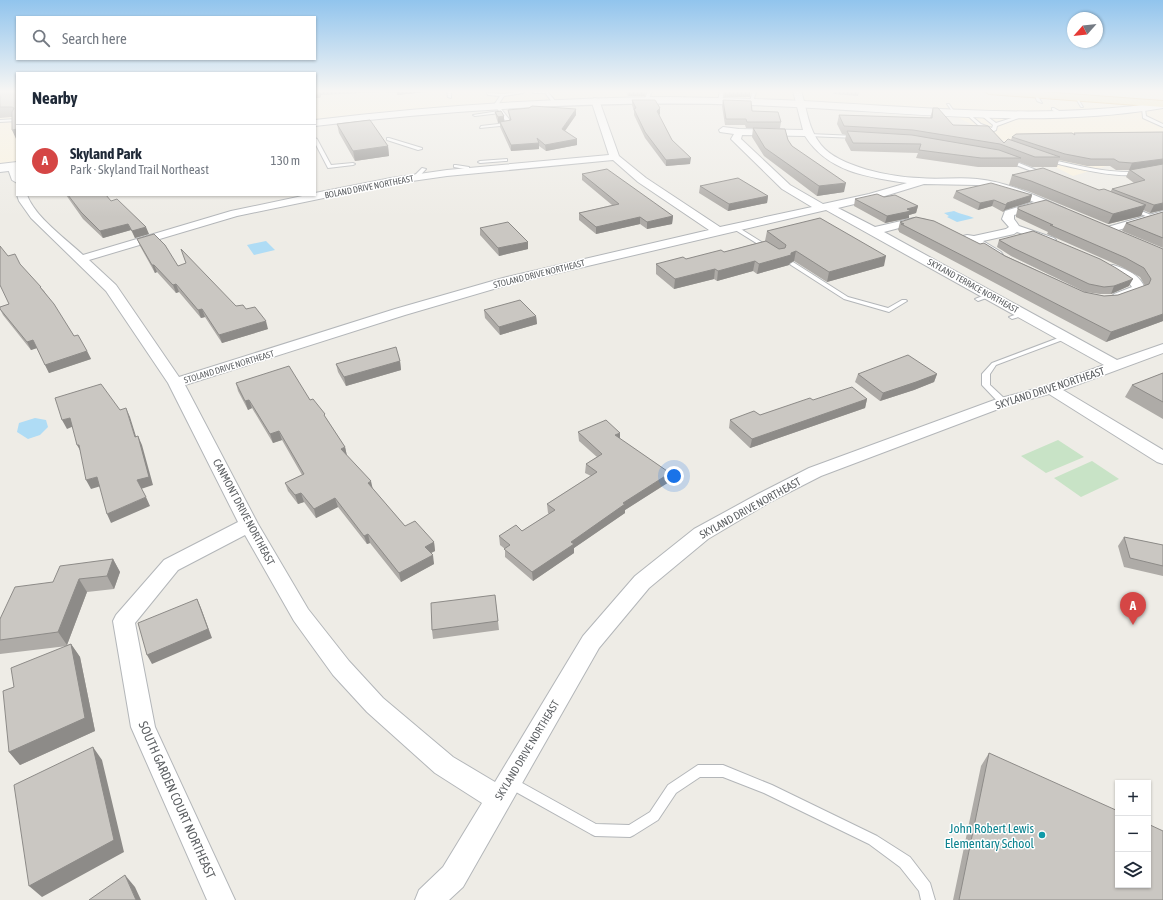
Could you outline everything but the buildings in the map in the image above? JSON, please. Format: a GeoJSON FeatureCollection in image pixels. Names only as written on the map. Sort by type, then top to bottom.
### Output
{"type":"FeatureCollection","features":[{"type":"Feature","properties":{"kind":"street"},"geometry":{"type":"LineString","coordinates":[[607,133],[616,157],[642,180],[718,231]]}},
{"type":"Feature","properties":{"kind":"street","name":"SKYLAND TERRACE NORTHEAST"},"geometry":{"type":"LineString","coordinates":[[739,133],[736,139],[786,187],[825,208],[874,231],[1017,316],[1066,337],[1117,366]]}},
{"type":"Feature","properties":{"kind":"street"},"geometry":{"type":"LineString","coordinates":[[774,133],[809,134],[817,148],[831,159],[855,168],[892,177],[923,181],[977,182],[1005,188],[1072,215]]}},
{"type":"Feature","properties":{"kind":"street","name":"BOLAND DRIVE NORTHEAST"},"geometry":{"type":"LineString","coordinates":[[81,259],[235,213],[415,178],[507,164],[616,157]]}},
{"type":"Feature","properties":{"kind":"street"},"geometry":{"type":"LineString","coordinates":[[10,167],[16,178]]}},
{"type":"Feature","properties":{"kind":"street"},"geometry":{"type":"LineString","coordinates":[[855,168],[872,185],[873,191],[866,198]]}},
{"type":"Feature","properties":{"kind":"street","name":"STOLAND DRIVE NORTHEAST"},"geometry":{"type":"LineString","coordinates":[[176,383],[400,312],[507,281],[734,227],[825,208],[907,187],[923,181]]}},
{"type":"Feature","properties":{"kind":"street","name":"CANMONT DRIVE NORTHEAST"},"geometry":{"type":"LineString","coordinates":[[23,196],[35,216],[111,288],[176,383],[249,525],[300,615],[340,668],[375,705],[444,765],[503,790]]}},
{"type":"Feature","properties":{"kind":"street"},"geometry":{"type":"LineString","coordinates":[[1044,203],[1012,211],[1008,219],[1015,228],[1061,245]]}},
{"type":"Feature","properties":{"kind":"street"},"geometry":{"type":"LineString","coordinates":[[1122,236],[1104,229],[1160,218]]}},
{"type":"Feature","properties":{"kind":"street"},"geometry":{"type":"LineString","coordinates":[[874,231],[914,221],[935,225]]}},
{"type":"Feature","properties":{"kind":"street"},"geometry":{"type":"LineString","coordinates":[[973,240],[1010,232],[1015,228]]}},
{"type":"Feature","properties":{"kind":"street"},"geometry":{"type":"LineString","coordinates":[[955,234],[973,240],[1006,260]]}},
{"type":"Feature","properties":{"kind":"street"},"geometry":{"type":"LineString","coordinates":[[1105,265],[1135,281],[1139,289],[1113,299],[1106,300]]}},
{"type":"Feature","properties":{"kind":"street","name":"SKYLAND DRIVE NORTHEAST"},"geometry":{"type":"LineString","coordinates":[[429,900],[453,877],[591,642],[642,582],[701,534],[764,498],[815,472],[1003,402],[1051,389],[1163,348]]}},
{"type":"Feature","properties":{"kind":"street"},"geometry":{"type":"LineString","coordinates":[[1051,389],[1163,458]]}},
{"type":"Feature","properties":{"kind":"street","name":"SOUTH GARDEN COURT NORTHEAST"},"geometry":{"type":"LineString","coordinates":[[221,900],[143,727],[124,621],[171,565],[249,525]]}},
{"type":"Feature","properties":{"kind":"lane"},"geometry":{"type":"LineString","coordinates":[[809,134],[860,137]]}},
{"type":"Feature","properties":{"kind":"lane"},"geometry":{"type":"LineString","coordinates":[[389,139],[420,149]]}},
{"type":"Feature","properties":{"kind":"lane"},"geometry":{"type":"LineString","coordinates":[[316,141],[330,167],[353,164]]}},
{"type":"Feature","properties":{"kind":"lane"},"geometry":{"type":"LineString","coordinates":[[1042,158],[1091,171],[1119,174],[1146,172]]}},
{"type":"Feature","properties":{"kind":"lane"},"geometry":{"type":"LineString","coordinates":[[1004,159],[1046,175]]}},
{"type":"Feature","properties":{"kind":"lane"},"geometry":{"type":"LineString","coordinates":[[480,162],[498,161],[507,164]]}},
{"type":"Feature","properties":{"kind":"lane"},"geometry":{"type":"LineString","coordinates":[[498,161],[507,164]]}},
{"type":"Feature","properties":{"kind":"lane"},"geometry":{"type":"LineString","coordinates":[[456,166],[467,168],[467,171]]}},
{"type":"Feature","properties":{"kind":"lane"},"geometry":{"type":"LineString","coordinates":[[415,178],[424,169]]}},
{"type":"Feature","properties":{"kind":"lane"},"geometry":{"type":"LineString","coordinates":[[1125,206],[1160,218]]}},
{"type":"Feature","properties":{"kind":"lane"},"geometry":{"type":"LineString","coordinates":[[734,227],[773,252]]}},
{"type":"Feature","properties":{"kind":"lane"},"geometry":{"type":"LineString","coordinates":[[793,264],[846,298],[889,310],[904,301]]}},
{"type":"Feature","properties":{"kind":"lane"},"geometry":{"type":"LineString","coordinates":[[1003,402],[986,385],[986,374],[994,364],[1066,337]]}},
{"type":"Feature","properties":{"kind":"lane"},"geometry":{"type":"LineString","coordinates":[[503,790],[595,830],[630,831],[654,816],[672,789],[698,771],[723,771],[768,789],[873,840],[905,862],[924,888],[928,900]]}},
{"type":"Feature","properties":{"kind":"shaded area"},"geometry":{"type":"Polygon","coordinates":[[[0,133],[16,133],[16,167],[0,169],[0,133]]]}},
{"type":"Feature","properties":{"kind":"shaded area"},"geometry":{"type":"Polygon","coordinates":[[[988,133],[1163,133],[1163,149],[1073,176],[988,133]]]}},
{"type":"Feature","properties":{"kind":"green space"},"geometry":{"type":"Polygon","coordinates":[[[1058,440],[1084,457],[1046,473],[1021,456],[1058,440]]]}},
{"type":"Feature","properties":{"kind":"green space"},"geometry":{"type":"Polygon","coordinates":[[[1092,461],[1119,479],[1081,497],[1054,478],[1092,461]]]}},
{"type":"Feature","properties":{"kind":"water"},"geometry":{"type":"Polygon","coordinates":[[[954,211],[974,218],[957,222],[947,217],[949,216],[944,213],[954,211]]]}},
{"type":"Feature","properties":{"kind":"water"},"geometry":{"type":"Polygon","coordinates":[[[266,241],[275,250],[254,255],[247,245],[266,241]]]}},
{"type":"Feature","properties":{"kind":"water"},"geometry":{"type":"Polygon","coordinates":[[[35,418],[46,420],[48,427],[40,435],[28,439],[17,432],[19,423],[35,418]]]}},
{"type":"Feature","properties":{"kind":"place","name":"Skyland Park"},"geometry":{"type":"Point","coordinates":[1133,625]}},
{"type":"Feature","properties":{"kind":"place","name":"John Robert Lewis Elementary School"},"geometry":{"type":"Point","coordinates":[1042,835]}}]}
